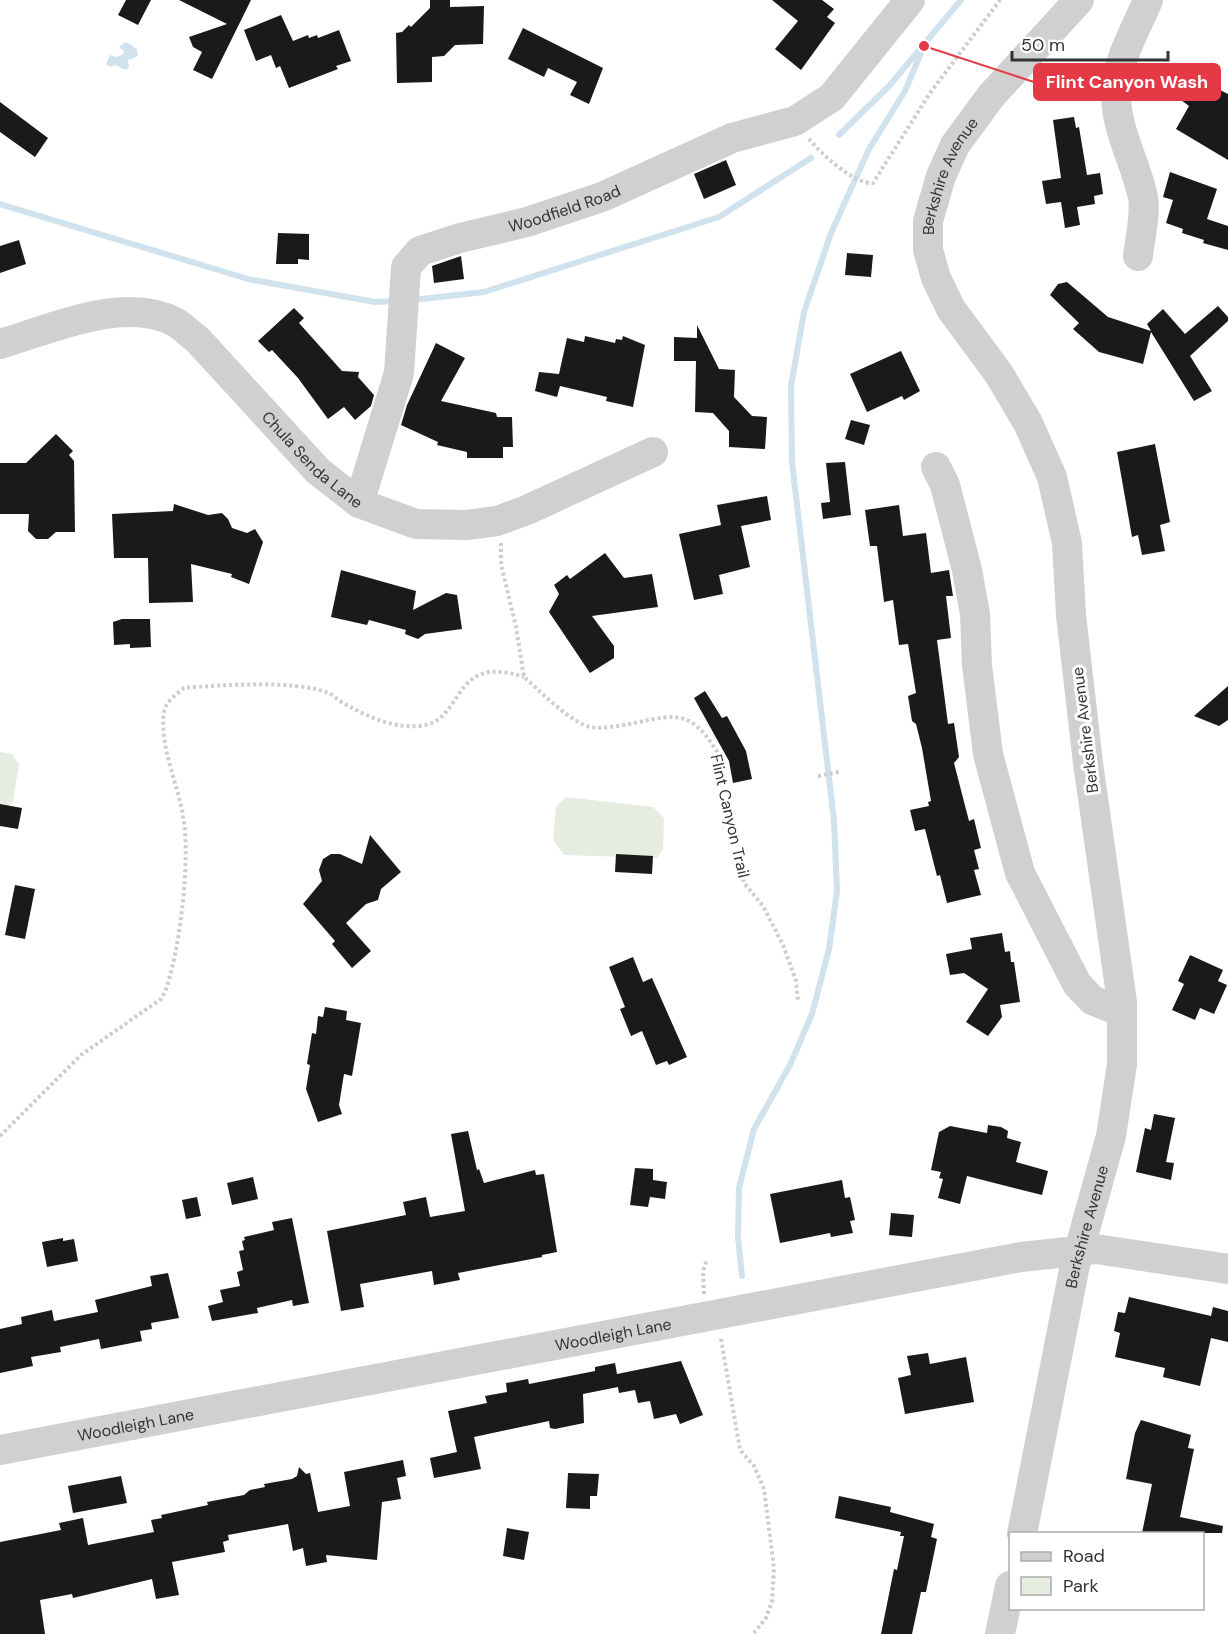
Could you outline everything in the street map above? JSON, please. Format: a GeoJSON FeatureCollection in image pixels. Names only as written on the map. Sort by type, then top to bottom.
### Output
{"type":"FeatureCollection","features":[{"type":"Feature","properties":{"kind":"street","name":"Woodfield Road"},"geometry":{"type":"LineString","coordinates":[[359,503],[399,373],[406,267],[420,251],[430,246],[527,222],[602,197],[732,138],[795,121],[832,97],[910,0]]}},
{"type":"Feature","properties":{"kind":"street","name":"Berkshire Avenue"},"geometry":{"type":"LineString","coordinates":[[1022,1532],[1079,1250],[1111,1136],[1122,1064],[1122,1012],[1088,763],[1071,615],[1067,543],[1052,477],[1028,423],[999,374],[951,309],[936,278],[928,250],[928,221],[941,176],[955,145],[991,96],[1079,0]]}},
{"type":"Feature","properties":{"kind":"street"},"geometry":{"type":"LineString","coordinates":[[1138,256],[1143,198],[1122,138],[1116,113],[1116,88],[1125,55],[1148,0]]}},
{"type":"Feature","properties":{"kind":"street","name":"Chula Senda Lane"},"geometry":{"type":"LineString","coordinates":[[0,344],[105,313],[136,312],[174,322],[197,339],[318,471],[359,503],[416,524],[466,525],[497,521],[527,510],[653,452]]}},
{"type":"Feature","properties":{"kind":"street"},"geometry":{"type":"LineString","coordinates":[[936,467],[945,485],[967,570],[975,614],[977,665],[988,754],[1020,873],[1077,984],[1092,1000],[1122,1012]]}},
{"type":"Feature","properties":{"kind":"street","name":"Woodleigh Lane"},"geometry":{"type":"LineString","coordinates":[[0,1450],[998,1261],[1079,1250],[1096,1250],[1228,1269]]}},
{"type":"Feature","properties":{"kind":"street"},"geometry":{"type":"LineString","coordinates":[[1000,1634],[1009,1595]]}},
{"type":"Feature","properties":{"kind":"path"},"geometry":{"type":"LineString","coordinates":[[795,121],[815,146],[843,170],[865,182],[873,183],[930,93],[1000,0]]}},
{"type":"Feature","properties":{"kind":"path"},"geometry":{"type":"LineString","coordinates":[[0,1136],[81,1055],[160,999],[165,992],[179,924],[187,850],[183,816],[166,747],[164,712],[170,700],[184,688],[300,686],[327,692],[381,721],[398,726],[421,726],[443,717],[465,682],[482,674],[507,672],[524,677],[516,627],[501,564],[502,549],[497,521]]}},
{"type":"Feature","properties":{"kind":"path","name":"Flint Canyon Trail"},"geometry":{"type":"LineString","coordinates":[[524,677],[558,706],[588,727],[604,728],[682,717],[700,727],[717,752],[744,883],[763,906],[783,945],[796,981],[798,1001]]}},
{"type":"Feature","properties":{"kind":"path"},"geometry":{"type":"LineString","coordinates":[[818,776],[839,772]]}},
{"type":"Feature","properties":{"kind":"path"},"geometry":{"type":"LineString","coordinates":[[706,1300],[702,1280],[707,1259]]}},
{"type":"Feature","properties":{"kind":"path"},"geometry":{"type":"LineString","coordinates":[[719,1331],[740,1450],[754,1466],[764,1489],[774,1568],[772,1601],[766,1618],[753,1634]]}},
{"type":"Feature","properties":{"kind":"green space"},"geometry":{"type":"Polygon","coordinates":[[[0,752],[12,754],[19,764],[13,801],[5,809],[0,808],[0,752]]]}},
{"type":"Feature","properties":{"kind":"green space"},"geometry":{"type":"Polygon","coordinates":[[[566,797],[653,807],[664,818],[663,849],[657,858],[564,855],[553,840],[556,807],[566,797]]]}},
{"type":"Feature","properties":{"kind":"water"},"geometry":{"type":"Polygon","coordinates":[[[126,42],[137,49],[138,56],[128,60],[129,68],[125,70],[116,65],[110,67],[106,64],[110,55],[117,57],[123,54],[124,51],[119,47],[126,42]]]}},
{"type":"Feature","properties":{"kind":"building"},"geometry":{"type":"Polygon","coordinates":[[[126,0],[151,0],[138,25],[118,15],[126,0]]]}},
{"type":"Feature","properties":{"kind":"building"},"geometry":{"type":"Polygon","coordinates":[[[179,0],[251,0],[212,79],[193,70],[202,52],[193,47],[189,37],[227,24],[179,0]]]}},
{"type":"Feature","properties":{"kind":"building"},"geometry":{"type":"Polygon","coordinates":[[[430,0],[450,0],[450,7],[484,6],[483,44],[455,45],[444,56],[432,57],[432,82],[397,83],[396,33],[402,32],[409,25],[411,27],[430,8],[430,0]]]}},
{"type":"Feature","properties":{"kind":"building"},"geometry":{"type":"Polygon","coordinates":[[[772,0],[822,0],[834,9],[827,17],[835,23],[801,70],[775,49],[798,21],[772,0]]]}},
{"type":"Feature","properties":{"kind":"building"},"geometry":{"type":"Polygon","coordinates":[[[281,15],[293,41],[308,35],[309,38],[317,35],[318,38],[339,30],[351,61],[336,66],[338,69],[289,88],[280,66],[276,68],[271,55],[256,61],[244,30],[281,15]]]}},
{"type":"Feature","properties":{"kind":"building"},"geometry":{"type":"Polygon","coordinates":[[[523,28],[603,68],[589,104],[570,95],[577,82],[548,68],[544,77],[508,59],[523,28]]]}},
{"type":"Feature","properties":{"kind":"building"},"geometry":{"type":"Polygon","coordinates":[[[1194,77],[1228,94],[1228,160],[1176,129],[1189,106],[1181,100],[1194,77]]]}},
{"type":"Feature","properties":{"kind":"building"},"geometry":{"type":"Polygon","coordinates":[[[0,102],[48,138],[35,157],[0,132],[0,102]]]}},
{"type":"Feature","properties":{"kind":"building"},"geometry":{"type":"Polygon","coordinates":[[[1074,117],[1076,128],[1079,127],[1087,175],[1100,173],[1103,194],[1094,196],[1095,204],[1077,207],[1080,225],[1065,228],[1061,202],[1046,204],[1042,181],[1061,178],[1053,120],[1074,117]]]}},
{"type":"Feature","properties":{"kind":"building"},"geometry":{"type":"Polygon","coordinates":[[[726,160],[736,185],[704,199],[694,174],[726,160]]]}},
{"type":"Feature","properties":{"kind":"building"},"geometry":{"type":"Polygon","coordinates":[[[1170,172],[1217,189],[1207,219],[1228,226],[1228,250],[1203,243],[1204,240],[1182,233],[1183,229],[1166,223],[1173,200],[1163,197],[1170,172]]]}},
{"type":"Feature","properties":{"kind":"building"},"geometry":{"type":"Polygon","coordinates":[[[278,233],[309,234],[309,260],[298,259],[298,264],[276,264],[278,233]]]}},
{"type":"Feature","properties":{"kind":"building"},"geometry":{"type":"Polygon","coordinates":[[[19,240],[26,264],[0,273],[0,246],[19,240]]]}},
{"type":"Feature","properties":{"kind":"building"},"geometry":{"type":"Polygon","coordinates":[[[847,253],[873,255],[871,277],[845,275],[847,253]]]}},
{"type":"Feature","properties":{"kind":"building"},"geometry":{"type":"Polygon","coordinates":[[[461,256],[464,279],[434,283],[432,266],[461,256]]]}},
{"type":"Feature","properties":{"kind":"building"},"geometry":{"type":"Polygon","coordinates":[[[1067,282],[1108,317],[1151,331],[1147,324],[1163,309],[1185,334],[1218,306],[1228,317],[1228,321],[1190,356],[1212,391],[1194,401],[1151,332],[1143,364],[1099,352],[1073,329],[1079,323],[1050,295],[1058,284],[1067,282]]]}},
{"type":"Feature","properties":{"kind":"building"},"geometry":{"type":"Polygon","coordinates":[[[294,308],[304,318],[299,323],[342,371],[359,372],[358,377],[374,395],[371,406],[355,420],[344,407],[328,419],[298,378],[272,350],[269,352],[258,341],[294,308]]]}},
{"type":"Feature","properties":{"kind":"building"},"geometry":{"type":"Polygon","coordinates":[[[697,325],[719,369],[735,370],[734,397],[752,416],[767,417],[765,449],[729,447],[729,431],[713,413],[695,412],[696,361],[674,361],[674,337],[697,338],[697,325]]]}},
{"type":"Feature","properties":{"kind":"building"},"geometry":{"type":"Polygon","coordinates":[[[585,336],[615,343],[616,339],[622,340],[623,336],[645,345],[633,407],[606,401],[607,397],[560,386],[557,397],[535,391],[539,372],[559,374],[567,338],[584,342],[585,336]]]}},
{"type":"Feature","properties":{"kind":"building"},"geometry":{"type":"Polygon","coordinates":[[[436,343],[465,358],[441,401],[496,413],[497,417],[512,417],[513,447],[503,447],[503,458],[467,458],[467,452],[437,445],[438,442],[401,425],[407,405],[436,343]]]}},
{"type":"Feature","properties":{"kind":"building"},"geometry":{"type":"Polygon","coordinates":[[[901,351],[920,391],[904,400],[902,396],[867,412],[850,374],[901,351]]]}},
{"type":"Feature","properties":{"kind":"building"},"geometry":{"type":"Polygon","coordinates":[[[851,420],[870,425],[864,445],[845,439],[851,420]]]}},
{"type":"Feature","properties":{"kind":"building"},"geometry":{"type":"Polygon","coordinates":[[[56,434],[73,451],[69,455],[74,461],[75,532],[56,532],[48,539],[36,539],[28,531],[29,514],[0,514],[0,463],[26,463],[56,434]]]}},
{"type":"Feature","properties":{"kind":"building"},"geometry":{"type":"Polygon","coordinates":[[[1155,444],[1170,522],[1160,525],[1165,551],[1142,555],[1138,535],[1132,537],[1117,452],[1155,444]]]}},
{"type":"Feature","properties":{"kind":"building"},"geometry":{"type":"Polygon","coordinates":[[[845,462],[851,515],[823,519],[821,503],[830,502],[826,463],[845,462]]]}},
{"type":"Feature","properties":{"kind":"building"},"geometry":{"type":"Polygon","coordinates":[[[767,496],[771,520],[741,526],[750,567],[719,575],[723,594],[694,600],[679,534],[721,525],[717,505],[767,496]]]}},
{"type":"Feature","properties":{"kind":"building"},"geometry":{"type":"Polygon","coordinates":[[[174,504],[208,515],[222,513],[232,528],[247,533],[255,529],[263,542],[249,584],[231,577],[232,574],[191,564],[193,602],[149,603],[148,558],[114,558],[112,514],[173,511],[174,504]]]}},
{"type":"Feature","properties":{"kind":"building"},"geometry":{"type":"Polygon","coordinates":[[[899,505],[903,536],[926,533],[931,573],[949,570],[953,596],[946,596],[951,638],[937,640],[948,724],[954,723],[959,757],[954,763],[969,821],[974,819],[981,848],[974,850],[979,869],[974,870],[981,895],[947,903],[940,875],[937,876],[925,829],[915,831],[910,810],[929,806],[928,802],[931,801],[922,748],[916,724],[912,721],[908,696],[916,693],[908,644],[899,645],[893,600],[884,602],[877,546],[870,546],[865,510],[899,505]]]}},
{"type":"Feature","properties":{"kind":"building"},"geometry":{"type":"Polygon","coordinates":[[[605,553],[624,578],[652,574],[658,607],[592,616],[614,646],[614,658],[590,673],[549,612],[559,594],[554,585],[567,575],[570,579],[605,553]]]}},
{"type":"Feature","properties":{"kind":"building"},"geometry":{"type":"Polygon","coordinates":[[[341,570],[416,591],[413,610],[446,593],[457,595],[462,629],[425,634],[418,639],[405,634],[406,630],[369,620],[367,625],[331,617],[341,570]]]}},
{"type":"Feature","properties":{"kind":"building"},"geometry":{"type":"Polygon","coordinates":[[[122,619],[150,619],[151,647],[130,648],[130,644],[114,645],[113,622],[122,619]]]}},
{"type":"Feature","properties":{"kind":"building"},"geometry":{"type":"Polygon","coordinates":[[[1228,686],[1228,720],[1219,726],[1194,716],[1228,686]]]}},
{"type":"Feature","properties":{"kind":"building"},"geometry":{"type":"Polygon","coordinates":[[[705,691],[722,718],[727,716],[746,751],[752,779],[733,783],[729,761],[694,698],[705,691]]]}},
{"type":"Feature","properties":{"kind":"building"},"geometry":{"type":"Polygon","coordinates":[[[0,804],[22,808],[18,829],[0,826],[0,804]]]}},
{"type":"Feature","properties":{"kind":"building"},"geometry":{"type":"Polygon","coordinates":[[[370,835],[401,872],[381,889],[378,900],[366,904],[346,923],[371,951],[352,968],[332,944],[335,941],[303,904],[322,881],[319,870],[323,859],[331,854],[340,854],[362,864],[370,835]]]}},
{"type":"Feature","properties":{"kind":"building"},"geometry":{"type":"Polygon","coordinates":[[[616,854],[653,856],[652,874],[615,872],[616,854]]]}},
{"type":"Feature","properties":{"kind":"building"},"geometry":{"type":"Polygon","coordinates":[[[15,885],[35,889],[25,939],[5,935],[15,885]]]}},
{"type":"Feature","properties":{"kind":"building"},"geometry":{"type":"Polygon","coordinates":[[[1002,933],[1005,952],[1010,951],[1011,962],[1014,962],[1020,1002],[1000,1005],[1002,1017],[988,1036],[966,1022],[988,989],[964,973],[950,975],[946,954],[972,949],[970,938],[1002,933]]]}},
{"type":"Feature","properties":{"kind":"building"},"geometry":{"type":"Polygon","coordinates":[[[1190,955],[1223,970],[1218,981],[1227,985],[1214,1014],[1200,1008],[1195,1020],[1172,1010],[1184,984],[1178,981],[1190,955]]]}},
{"type":"Feature","properties":{"kind":"building"},"geometry":{"type":"Polygon","coordinates":[[[633,957],[643,982],[652,978],[687,1057],[669,1065],[667,1061],[656,1065],[642,1031],[631,1036],[620,1009],[625,1007],[609,967],[633,957]]]}},
{"type":"Feature","properties":{"kind":"building"},"geometry":{"type":"Polygon","coordinates":[[[325,1007],[347,1011],[346,1020],[361,1023],[352,1076],[344,1074],[339,1105],[342,1114],[318,1122],[306,1089],[310,1065],[307,1064],[312,1033],[316,1034],[318,1016],[323,1017],[325,1007]]]}},
{"type":"Feature","properties":{"kind":"building"},"geometry":{"type":"Polygon","coordinates":[[[1154,1114],[1175,1118],[1166,1162],[1174,1163],[1171,1180],[1136,1172],[1145,1128],[1151,1130],[1154,1114]]]}},
{"type":"Feature","properties":{"kind":"building"},"geometry":{"type":"Polygon","coordinates":[[[988,1125],[1001,1127],[1008,1131],[1007,1138],[1021,1142],[1016,1162],[1048,1171],[1042,1195],[967,1176],[960,1204],[938,1198],[943,1179],[939,1178],[941,1172],[931,1170],[939,1132],[950,1126],[987,1133],[988,1125]]]}},
{"type":"Feature","properties":{"kind":"building"},"geometry":{"type":"Polygon","coordinates":[[[468,1131],[477,1170],[479,1169],[484,1183],[535,1170],[536,1175],[544,1174],[557,1252],[458,1273],[460,1280],[434,1285],[432,1271],[360,1284],[364,1307],[341,1311],[327,1231],[406,1215],[403,1202],[426,1197],[430,1217],[465,1211],[451,1134],[468,1131]]]}},
{"type":"Feature","properties":{"kind":"building"},"geometry":{"type":"Polygon","coordinates":[[[635,1168],[653,1169],[653,1180],[667,1182],[665,1199],[650,1197],[648,1207],[630,1205],[635,1168]]]}},
{"type":"Feature","properties":{"kind":"building"},"geometry":{"type":"Polygon","coordinates":[[[253,1177],[258,1199],[232,1205],[227,1183],[253,1177]]]}},
{"type":"Feature","properties":{"kind":"building"},"geometry":{"type":"Polygon","coordinates":[[[842,1180],[845,1198],[850,1197],[855,1220],[850,1221],[853,1233],[831,1237],[830,1233],[780,1243],[770,1194],[842,1180]]]}},
{"type":"Feature","properties":{"kind":"building"},"geometry":{"type":"Polygon","coordinates":[[[197,1197],[201,1216],[186,1219],[182,1200],[197,1197]]]}},
{"type":"Feature","properties":{"kind":"building"},"geometry":{"type":"Polygon","coordinates":[[[891,1213],[914,1215],[912,1237],[889,1235],[891,1213]]]}},
{"type":"Feature","properties":{"kind":"building"},"geometry":{"type":"Polygon","coordinates":[[[292,1218],[309,1303],[293,1306],[292,1300],[257,1308],[258,1313],[212,1321],[208,1306],[223,1302],[220,1290],[240,1286],[237,1272],[243,1270],[239,1251],[244,1250],[242,1241],[245,1240],[244,1237],[274,1230],[272,1222],[292,1218]]]}},
{"type":"Feature","properties":{"kind":"building"},"geometry":{"type":"Polygon","coordinates":[[[63,1238],[63,1241],[74,1239],[78,1261],[47,1267],[42,1242],[63,1238]]]}},
{"type":"Feature","properties":{"kind":"building"},"geometry":{"type":"Polygon","coordinates":[[[168,1273],[179,1318],[151,1323],[152,1329],[140,1331],[142,1341],[101,1349],[99,1339],[60,1347],[61,1352],[31,1357],[33,1366],[0,1373],[0,1329],[22,1324],[21,1317],[52,1310],[54,1321],[98,1312],[95,1300],[152,1286],[150,1276],[168,1273]]]}},
{"type":"Feature","properties":{"kind":"building"},"geometry":{"type":"Polygon","coordinates":[[[1129,1297],[1211,1316],[1213,1307],[1228,1311],[1228,1342],[1211,1338],[1200,1386],[1163,1377],[1165,1368],[1115,1357],[1120,1333],[1114,1331],[1118,1312],[1125,1313],[1129,1297]]]}},
{"type":"Feature","properties":{"kind":"building"},"geometry":{"type":"Polygon","coordinates":[[[928,1353],[930,1364],[966,1357],[974,1402],[905,1414],[898,1378],[911,1375],[907,1356],[928,1353]]]}},
{"type":"Feature","properties":{"kind":"building"},"geometry":{"type":"Polygon","coordinates":[[[681,1361],[703,1415],[680,1424],[676,1414],[654,1419],[650,1401],[638,1403],[635,1390],[619,1393],[618,1387],[583,1394],[584,1423],[555,1429],[550,1428],[549,1421],[474,1437],[481,1469],[434,1478],[430,1458],[457,1452],[448,1411],[487,1403],[485,1396],[507,1392],[506,1383],[528,1379],[529,1384],[595,1371],[595,1367],[615,1363],[617,1374],[681,1361]]]}},
{"type":"Feature","properties":{"kind":"building"},"geometry":{"type":"Polygon","coordinates":[[[1141,1420],[1191,1435],[1188,1448],[1194,1449],[1180,1517],[1223,1526],[1222,1533],[1142,1532],[1152,1484],[1126,1479],[1135,1433],[1141,1420]]]}},
{"type":"Feature","properties":{"kind":"building"},"geometry":{"type":"Polygon","coordinates":[[[403,1460],[406,1476],[397,1478],[401,1499],[382,1502],[377,1560],[326,1555],[327,1562],[306,1566],[303,1548],[293,1551],[288,1524],[228,1535],[229,1540],[223,1542],[225,1552],[172,1562],[179,1595],[156,1599],[152,1579],[73,1598],[72,1594],[40,1600],[45,1634],[0,1634],[0,1542],[61,1530],[59,1523],[83,1518],[88,1545],[154,1532],[151,1520],[162,1518],[161,1515],[208,1505],[207,1502],[244,1495],[250,1490],[265,1487],[264,1484],[292,1479],[297,1476],[299,1467],[306,1474],[310,1473],[318,1512],[350,1506],[344,1472],[403,1460]]]}},
{"type":"Feature","properties":{"kind":"building"},"geometry":{"type":"Polygon","coordinates":[[[568,1473],[599,1474],[597,1496],[590,1496],[590,1509],[566,1508],[568,1473]]]}},
{"type":"Feature","properties":{"kind":"building"},"geometry":{"type":"Polygon","coordinates":[[[121,1476],[127,1503],[73,1513],[68,1486],[121,1476]]]}},
{"type":"Feature","properties":{"kind":"building"},"geometry":{"type":"Polygon","coordinates":[[[839,1496],[891,1507],[890,1512],[934,1524],[931,1537],[937,1539],[926,1592],[921,1592],[912,1634],[881,1634],[894,1569],[897,1570],[904,1536],[900,1536],[901,1532],[835,1518],[839,1496]]]}},
{"type":"Feature","properties":{"kind":"building"},"geometry":{"type":"Polygon","coordinates":[[[507,1528],[529,1532],[524,1560],[503,1556],[507,1528]]]}},
{"type":"Feature","properties":{"kind":"waterway"},"geometry":{"type":"LineString","coordinates":[[839,135],[890,85],[961,0]]}},
{"type":"Feature","properties":{"kind":"waterway"},"geometry":{"type":"LineString","coordinates":[[742,1276],[738,1237],[739,1188],[754,1129],[790,1065],[812,1014],[829,949],[837,891],[834,821],[792,462],[791,386],[804,312],[831,233],[869,149],[905,91],[924,46]]}},
{"type":"Feature","properties":{"kind":"waterway"},"geometry":{"type":"LineString","coordinates":[[413,300],[484,292],[719,217],[811,158]]}},
{"type":"Feature","properties":{"kind":"waterway"},"geometry":{"type":"LineString","coordinates":[[0,204],[248,279],[375,302],[397,301]]}},
{"type":"Feature","properties":{"kind":"place","name":"Flint Canyon Wash"},"geometry":{"type":"Point","coordinates":[924,46]}}]}
